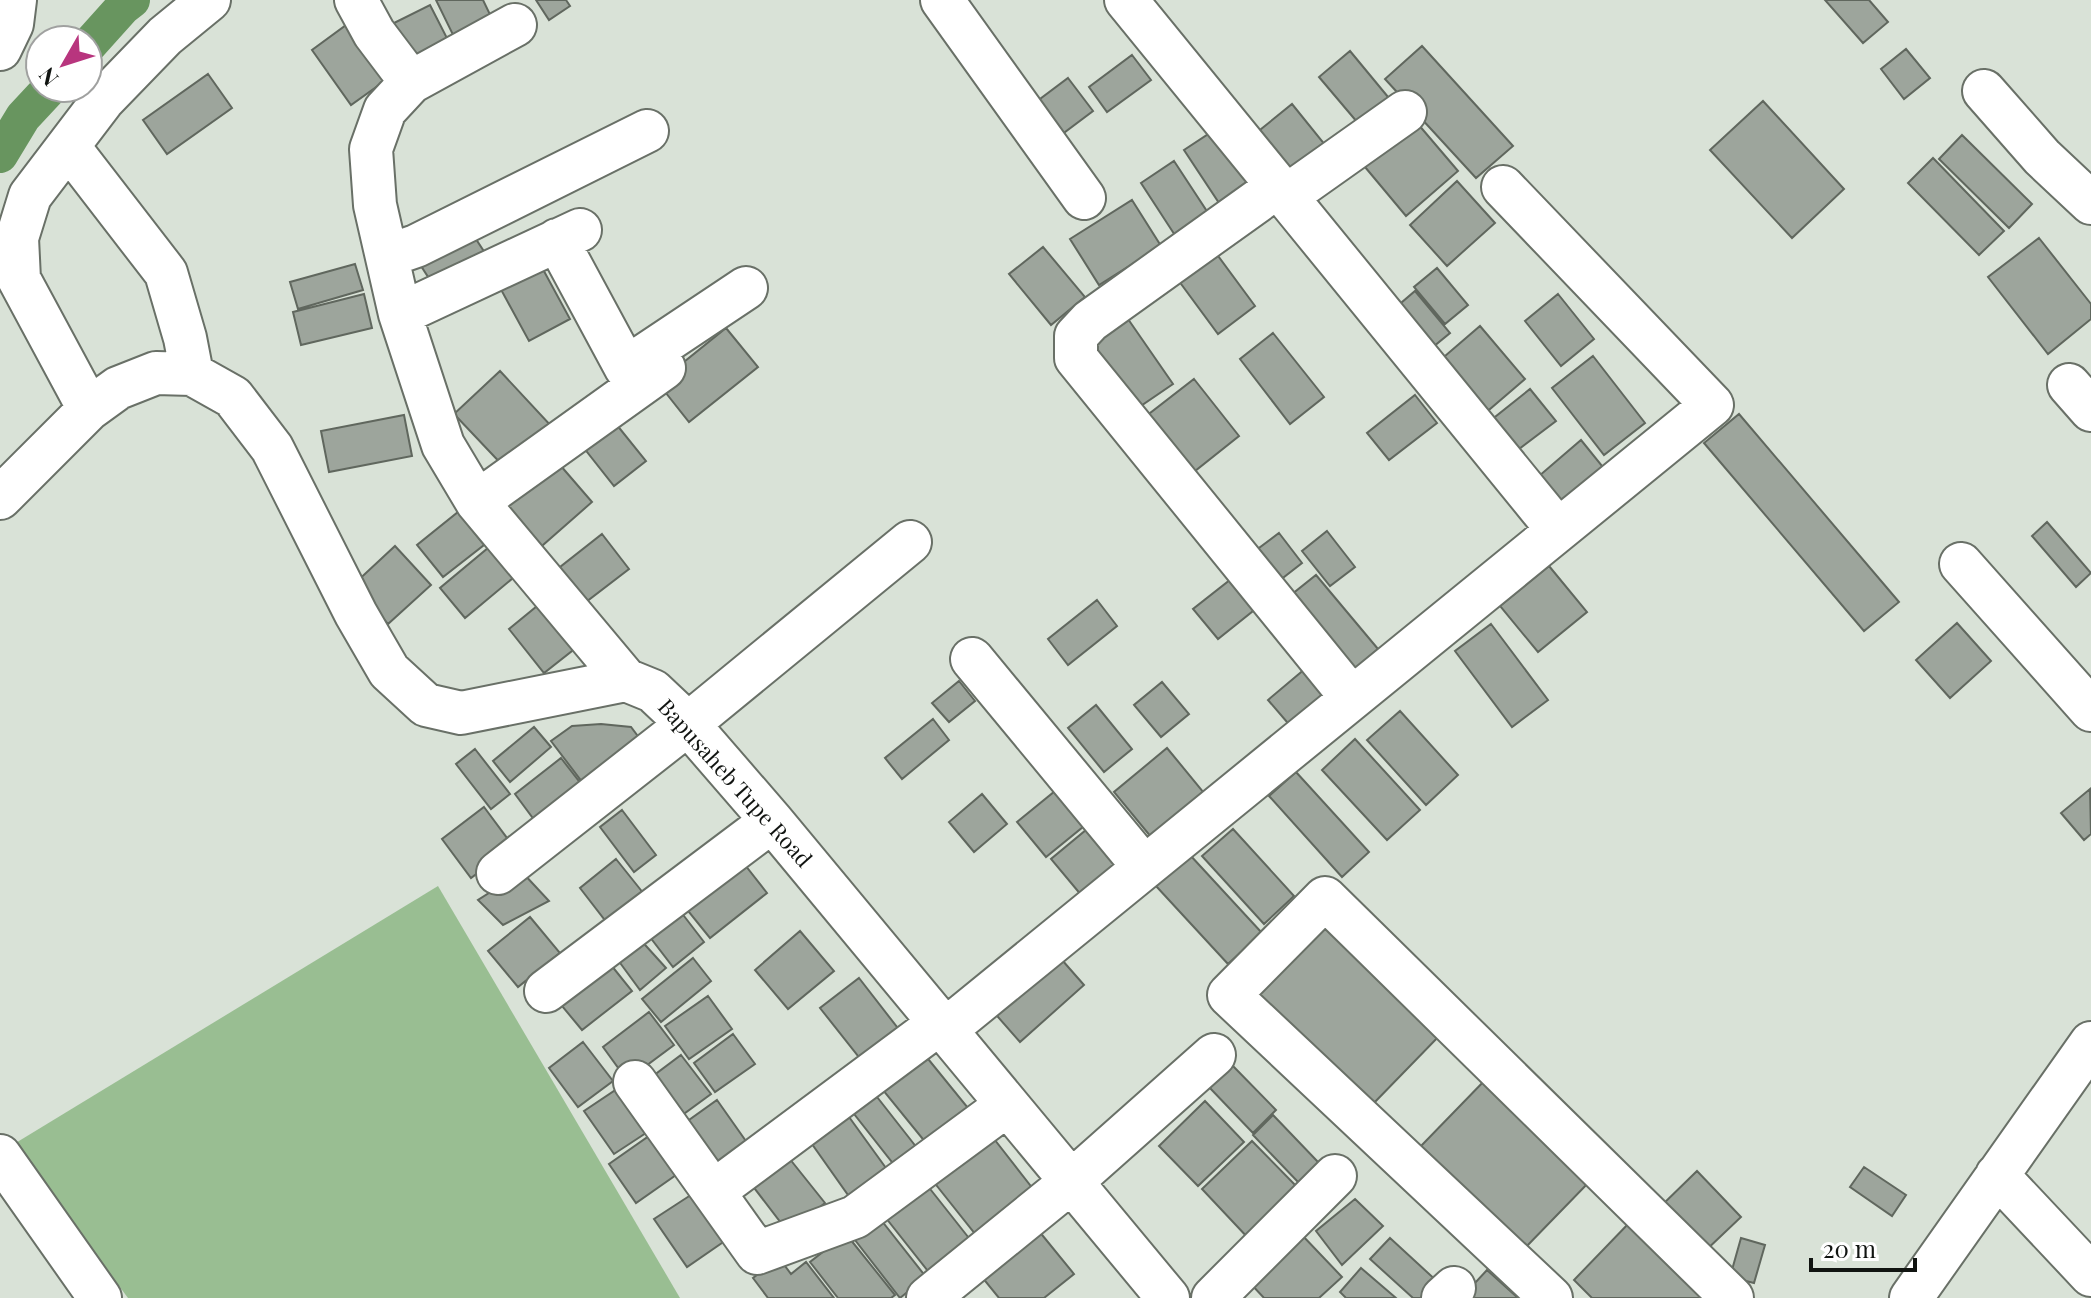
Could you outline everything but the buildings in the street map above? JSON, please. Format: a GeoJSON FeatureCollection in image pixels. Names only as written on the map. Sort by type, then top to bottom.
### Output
{"type":"FeatureCollection","features":[{"type":"Feature","properties":{"kind":"street"},"geometry":{"type":"LineString","coordinates":[[0,49],[12,24],[15,0]]}},
{"type":"Feature","properties":{"kind":"street"},"geometry":{"type":"LineString","coordinates":[[89,409],[19,279],[17,238],[30,196],[103,100],[165,36],[209,0]]}},
{"type":"Feature","properties":{"kind":"street"},"geometry":{"type":"LineString","coordinates":[[356,0],[374,33],[411,82]]}},
{"type":"Feature","properties":{"kind":"street"},"geometry":{"type":"LineString","coordinates":[[942,0],[1084,198]]}},
{"type":"Feature","properties":{"kind":"street"},"geometry":{"type":"LineString","coordinates":[[1126,0],[1558,530]]}},
{"type":"Feature","properties":{"kind":"street"},"geometry":{"type":"LineString","coordinates":[[0,498],[89,409],[118,388],[156,373],[192,374],[233,397],[272,448],[356,614],[389,671],[426,705],[461,713],[626,680],[477,502],[443,445],[400,314],[375,205],[371,149],[385,110],[411,82],[515,25]]}},
{"type":"Feature","properties":{"kind":"street"},"geometry":{"type":"LineString","coordinates":[[1984,91],[2042,157],[2091,203]]}},
{"type":"Feature","properties":{"kind":"street"},"geometry":{"type":"LineString","coordinates":[[1352,698],[1076,358],[1076,336],[1090,321],[1405,112]]}},
{"type":"Feature","properties":{"kind":"street"},"geometry":{"type":"LineString","coordinates":[[387,256],[416,246],[647,131]]}},
{"type":"Feature","properties":{"kind":"street"},"geometry":{"type":"LineString","coordinates":[[68,146],[166,273],[192,374]]}},
{"type":"Feature","properties":{"kind":"street"},"geometry":{"type":"LineString","coordinates":[[714,1191],[942,1026],[1144,867],[1712,405],[1503,187]]}},
{"type":"Feature","properties":{"kind":"street"},"geometry":{"type":"LineString","coordinates":[[400,314],[568,235],[626,368],[746,288]]}},
{"type":"Feature","properties":{"kind":"street"},"geometry":{"type":"LineString","coordinates":[[477,502],[664,368]]}},
{"type":"Feature","properties":{"kind":"street"},"geometry":{"type":"LineString","coordinates":[[498,873],[688,724],[910,542]]}},
{"type":"Feature","properties":{"kind":"street"},"geometry":{"type":"LineString","coordinates":[[1961,564],[2091,710]]}},
{"type":"Feature","properties":{"kind":"street"},"geometry":{"type":"LineString","coordinates":[[972,659],[1144,867]]}},
{"type":"Feature","properties":{"kind":"street","name":"Bapusaheb Tupe Road"},"geometry":{"type":"LineString","coordinates":[[626,680],[653,691],[688,724],[1168,1298]]}},
{"type":"Feature","properties":{"kind":"street"},"geometry":{"type":"LineString","coordinates":[[546,991],[772,821]]}},
{"type":"Feature","properties":{"kind":"street"},"geometry":{"type":"LineString","coordinates":[[1551,1298],[1229,995],[1325,898],[1732,1298]]}},
{"type":"Feature","properties":{"kind":"street"},"geometry":{"type":"LineString","coordinates":[[1911,1298],[2091,1043]]}},
{"type":"Feature","properties":{"kind":"street"},"geometry":{"type":"LineString","coordinates":[[928,1298],[1071,1182],[1214,1055]]}},
{"type":"Feature","properties":{"kind":"street"},"geometry":{"type":"LineString","coordinates":[[635,1082],[757,1253],[855,1217],[1007,1105]]}},
{"type":"Feature","properties":{"kind":"street"},"geometry":{"type":"LineString","coordinates":[[0,1156],[100,1298]]}},
{"type":"Feature","properties":{"kind":"street"},"geometry":{"type":"LineString","coordinates":[[1997,1175],[2091,1275]]}},
{"type":"Feature","properties":{"kind":"street"},"geometry":{"type":"LineString","coordinates":[[1213,1298],[1335,1176]]}},
{"type":"Feature","properties":{"kind":"green space"},"geometry":{"type":"Polygon","coordinates":[[[438,886],[680,1298],[128,1298],[14,1144],[438,886]]]}},
{"type":"Feature","properties":{"kind":"waterway"},"geometry":{"type":"LineString","coordinates":[[104,28],[132,0]]}},
{"type":"Feature","properties":{"kind":"waterway"},"geometry":{"type":"LineString","coordinates":[[0,155],[23,117],[35,104]]}}]}
